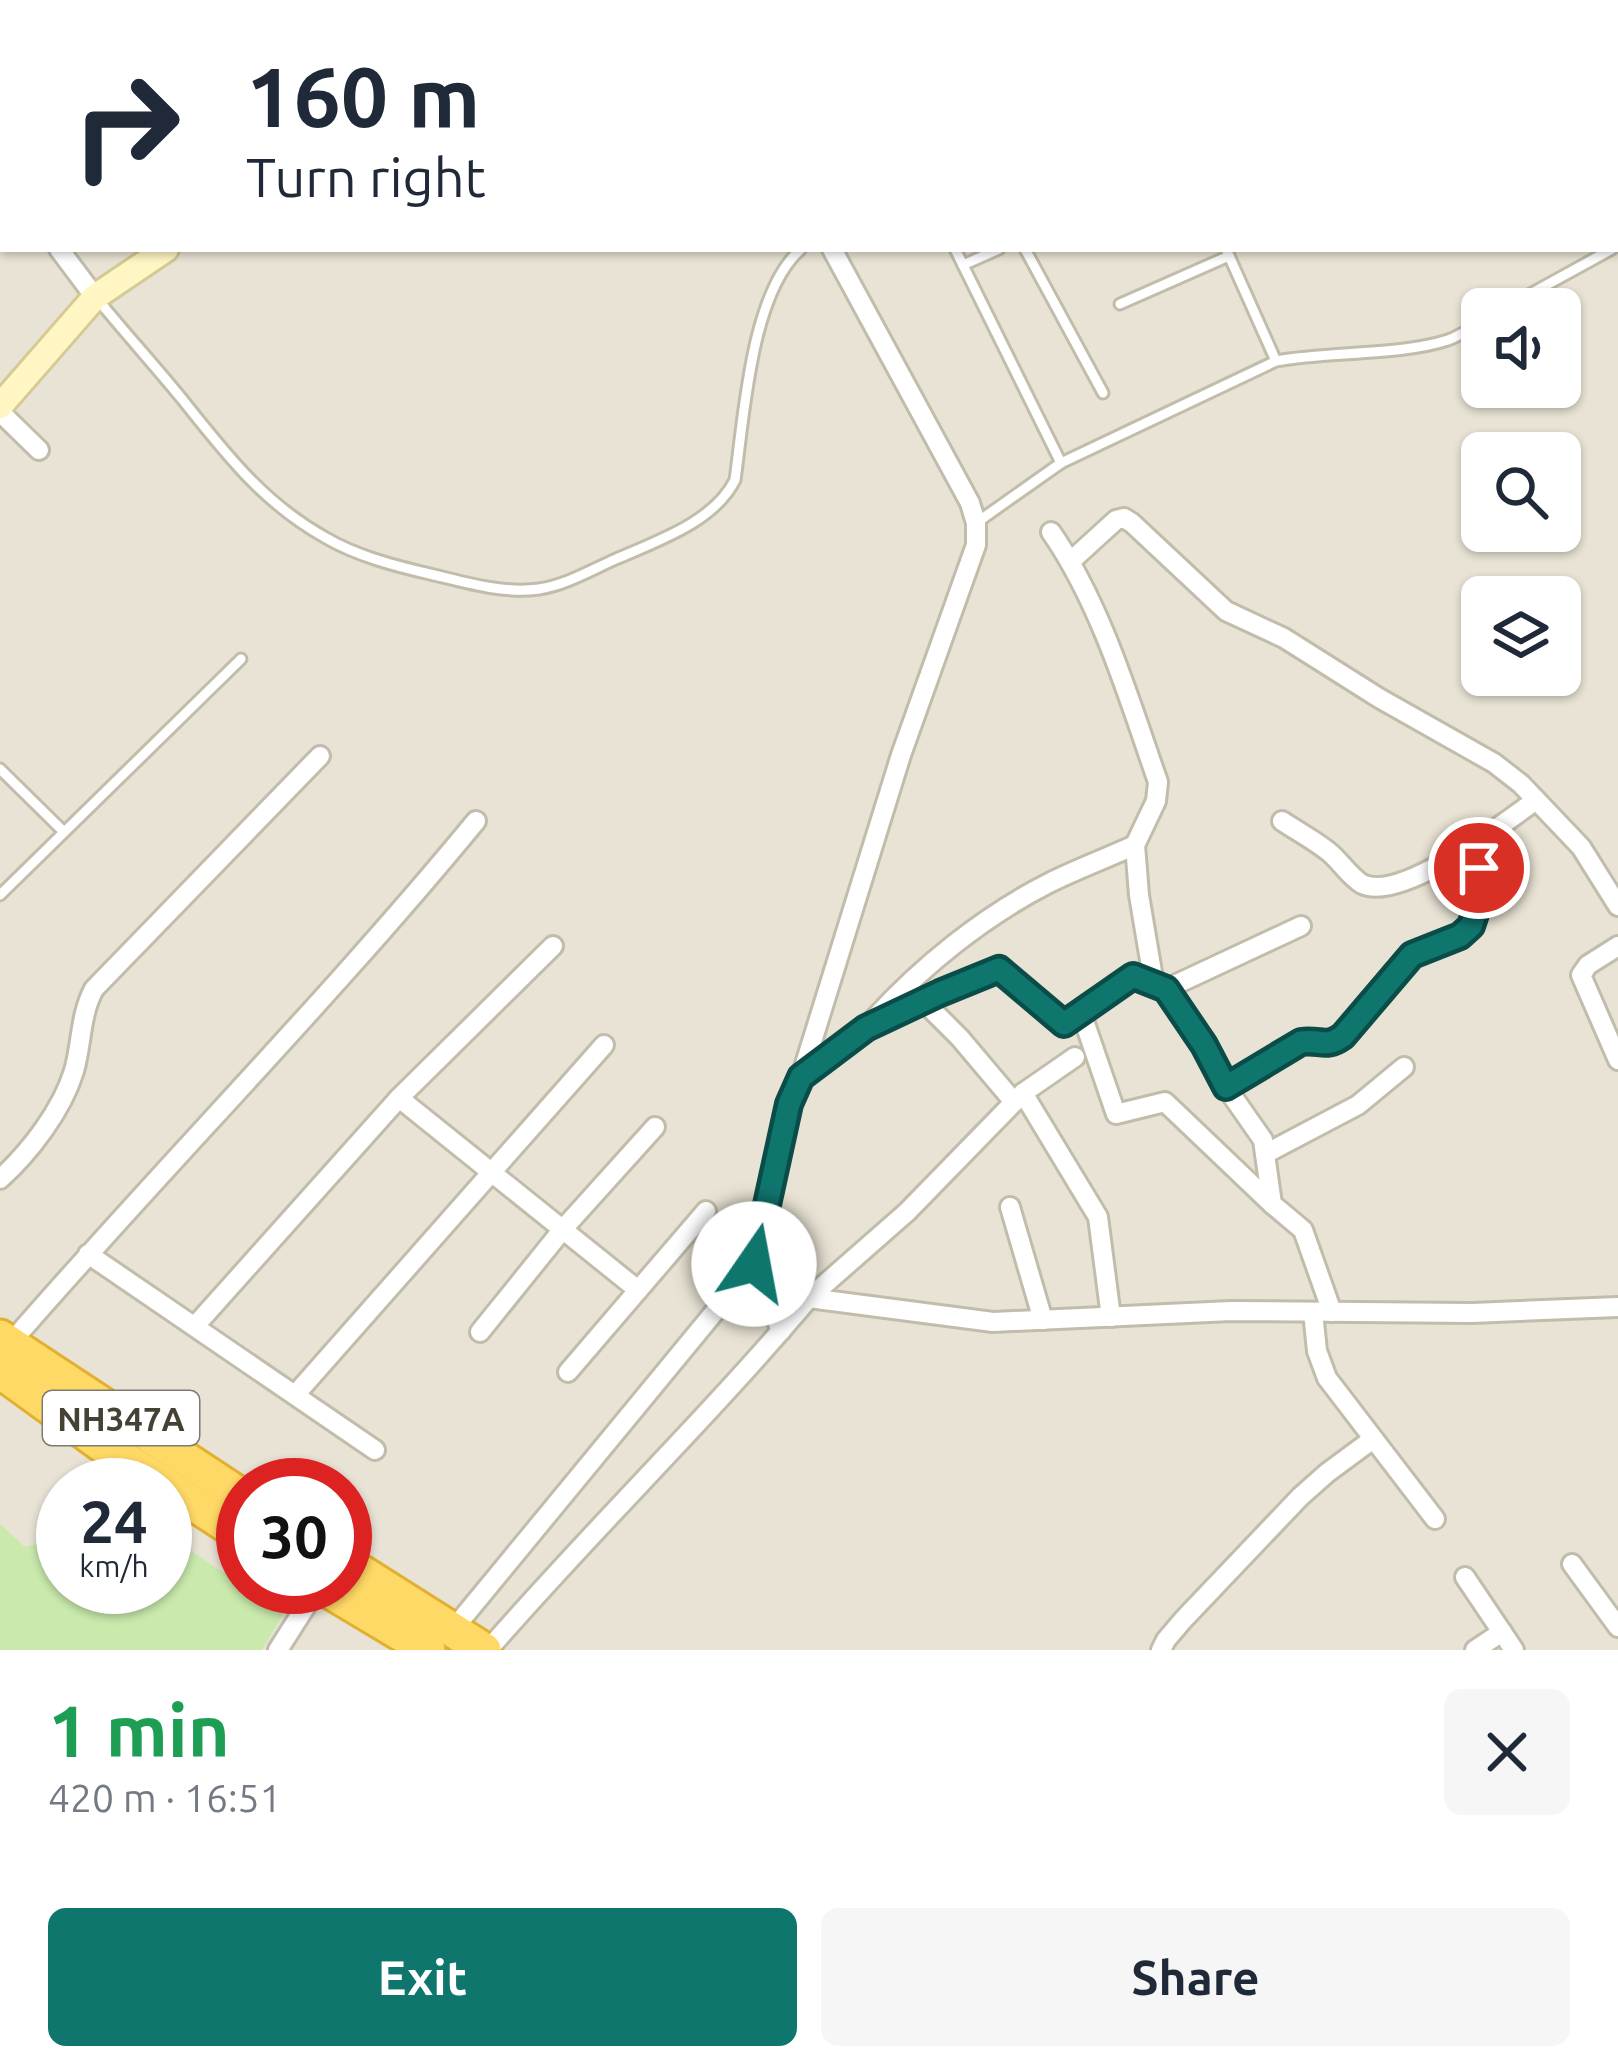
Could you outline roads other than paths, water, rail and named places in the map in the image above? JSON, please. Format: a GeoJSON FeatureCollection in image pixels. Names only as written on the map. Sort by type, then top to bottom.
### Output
{"type":"FeatureCollection","features":[{"type":"Feature","properties":{"kind":"highway","name":"NH347A"},"geometry":{"type":"LineString","coordinates":[[3,1352],[98,1442],[123,1458]]}},
{"type":"Feature","properties":{"kind":"highway","name":"NH347A"},"geometry":{"type":"LineString","coordinates":[[3,1352],[216,1481]]}},
{"type":"Feature","properties":{"kind":"highway"},"geometry":{"type":"LineString","coordinates":[[372,1588],[431,1645]]}},
{"type":"Feature","properties":{"kind":"highway"},"geometry":{"type":"LineString","coordinates":[[372,1614],[431,1645],[486,1650]]}},
{"type":"Feature","properties":{"kind":"street"},"geometry":{"type":"LineString","coordinates":[[60,252],[95,297]]}},
{"type":"Feature","properties":{"kind":"street"},"geometry":{"type":"LineString","coordinates":[[39,450],[0,409],[95,297],[162,252]]}},
{"type":"Feature","properties":{"kind":"street"},"geometry":{"type":"LineString","coordinates":[[431,1645],[754,1264],[789,1104],[901,754],[976,545],[970,503],[834,252]]}},
{"type":"Feature","properties":{"kind":"street"},"geometry":{"type":"LineString","coordinates":[[1071,562],[1124,518],[1226,611],[1284,638],[1521,784],[1581,847],[1618,906]]}},
{"type":"Feature","properties":{"kind":"street"},"geometry":{"type":"LineString","coordinates":[[1051,532],[1071,562],[1106,643],[1158,782],[1156,801],[1135,845],[1139,895],[1160,986],[1204,1045],[1263,1141],[1272,1204]]}},
{"type":"Feature","properties":{"kind":"street"},"geometry":{"type":"LineString","coordinates":[[0,1178],[43,1132],[73,1075],[82,1020],[94,989],[320,756]]}},
{"type":"Feature","properties":{"kind":"street"},"geometry":{"type":"LineString","coordinates":[[1282,820],[1324,847],[1357,882],[1373,887],[1440,866],[1536,800]]}},
{"type":"Feature","properties":{"kind":"street"},"geometry":{"type":"LineString","coordinates":[[3,1352],[476,821]]}},
{"type":"Feature","properties":{"kind":"street"},"geometry":{"type":"LineString","coordinates":[[801,1077],[866,1028],[906,983],[1003,909],[1135,845]]}},
{"type":"Feature","properties":{"kind":"street"},"geometry":{"type":"LineString","coordinates":[[1226,1087],[1301,1042],[1335,1042],[1412,955],[1460,936],[1471,926],[1484,886],[1467,848]]}},
{"type":"Feature","properties":{"kind":"street"},"geometry":{"type":"LineString","coordinates":[[866,1028],[999,969],[1064,1024],[1133,976],[1160,986],[1301,926]]}},
{"type":"Feature","properties":{"kind":"street"},"geometry":{"type":"LineString","coordinates":[[195,1326],[399,1099],[553,946]]}},
{"type":"Feature","properties":{"kind":"street"},"geometry":{"type":"LineString","coordinates":[[1618,946],[1581,975],[1618,1060]]}},
{"type":"Feature","properties":{"kind":"street"},"geometry":{"type":"LineString","coordinates":[[923,1001],[1019,1098],[1098,1217],[1111,1317]]}},
{"type":"Feature","properties":{"kind":"street"},"geometry":{"type":"LineString","coordinates":[[1081,1012],[1116,1114],[1165,1102],[1304,1230],[1322,1312],[1317,1352],[1327,1378],[1435,1519]]}},
{"type":"Feature","properties":{"kind":"street"},"geometry":{"type":"LineString","coordinates":[[295,1395],[604,1045]]}},
{"type":"Feature","properties":{"kind":"street"},"geometry":{"type":"LineString","coordinates":[[486,1650],[742,1377],[808,1298],[907,1212],[1019,1098],[1075,1058]]}},
{"type":"Feature","properties":{"kind":"street"},"geometry":{"type":"LineString","coordinates":[[1264,1154],[1358,1105],[1404,1067]]}},
{"type":"Feature","properties":{"kind":"street"},"geometry":{"type":"LineString","coordinates":[[399,1099],[638,1291]]}},
{"type":"Feature","properties":{"kind":"street"},"geometry":{"type":"LineString","coordinates":[[480,1333],[563,1229],[655,1127]]}},
{"type":"Feature","properties":{"kind":"street"},"geometry":{"type":"LineString","coordinates":[[1010,1207],[1043,1320]]}},
{"type":"Feature","properties":{"kind":"street"},"geometry":{"type":"LineString","coordinates":[[568,1372],[706,1211]]}},
{"type":"Feature","properties":{"kind":"street"},"geometry":{"type":"LineString","coordinates":[[88,1254],[375,1450]]}},
{"type":"Feature","properties":{"kind":"street"},"geometry":{"type":"LineString","coordinates":[[754,1264],[781,1331]]}},
{"type":"Feature","properties":{"kind":"street"},"geometry":{"type":"LineString","coordinates":[[808,1298],[993,1322],[1231,1311],[1472,1313],[1618,1307]]}},
{"type":"Feature","properties":{"kind":"street"},"geometry":{"type":"LineString","coordinates":[[1162,1650],[1183,1621],[1300,1497],[1373,1439]]}},
{"type":"Feature","properties":{"kind":"street"},"geometry":{"type":"LineString","coordinates":[[1572,1564],[1618,1627]]}},
{"type":"Feature","properties":{"kind":"street"},"geometry":{"type":"LineString","coordinates":[[1466,1577],[1514,1650]]}},
{"type":"Feature","properties":{"kind":"street"},"geometry":{"type":"LineString","coordinates":[[278,1650],[302,1614]]}},
{"type":"Feature","properties":{"kind":"street"},"geometry":{"type":"LineString","coordinates":[[1474,1650],[1502,1632]]}},
{"type":"Feature","properties":{"kind":"lane"},"geometry":{"type":"LineString","coordinates":[[95,297],[233,464],[268,499],[313,530],[393,565],[507,589],[537,589],[628,554],[698,518],[726,497],[735,480],[754,346],[772,291],[798,252]]}},
{"type":"Feature","properties":{"kind":"lane"},"geometry":{"type":"LineString","coordinates":[[956,252],[1061,463]]}},
{"type":"Feature","properties":{"kind":"lane"},"geometry":{"type":"LineString","coordinates":[[963,265],[992,252]]}},
{"type":"Feature","properties":{"kind":"lane"},"geometry":{"type":"LineString","coordinates":[[1027,252],[1103,393]]}},
{"type":"Feature","properties":{"kind":"lane"},"geometry":{"type":"LineString","coordinates":[[1541,288],[1607,252]]}},
{"type":"Feature","properties":{"kind":"lane"},"geometry":{"type":"LineString","coordinates":[[1120,304],[1227,253],[1276,361]]}},
{"type":"Feature","properties":{"kind":"lane"},"geometry":{"type":"LineString","coordinates":[[976,523],[1061,463],[1276,361],[1416,346],[1461,334]]}},
{"type":"Feature","properties":{"kind":"lane"},"geometry":{"type":"LineString","coordinates":[[0,895],[241,659]]}},
{"type":"Feature","properties":{"kind":"lane"},"geometry":{"type":"LineString","coordinates":[[0,769],[64,832]]}}]}
